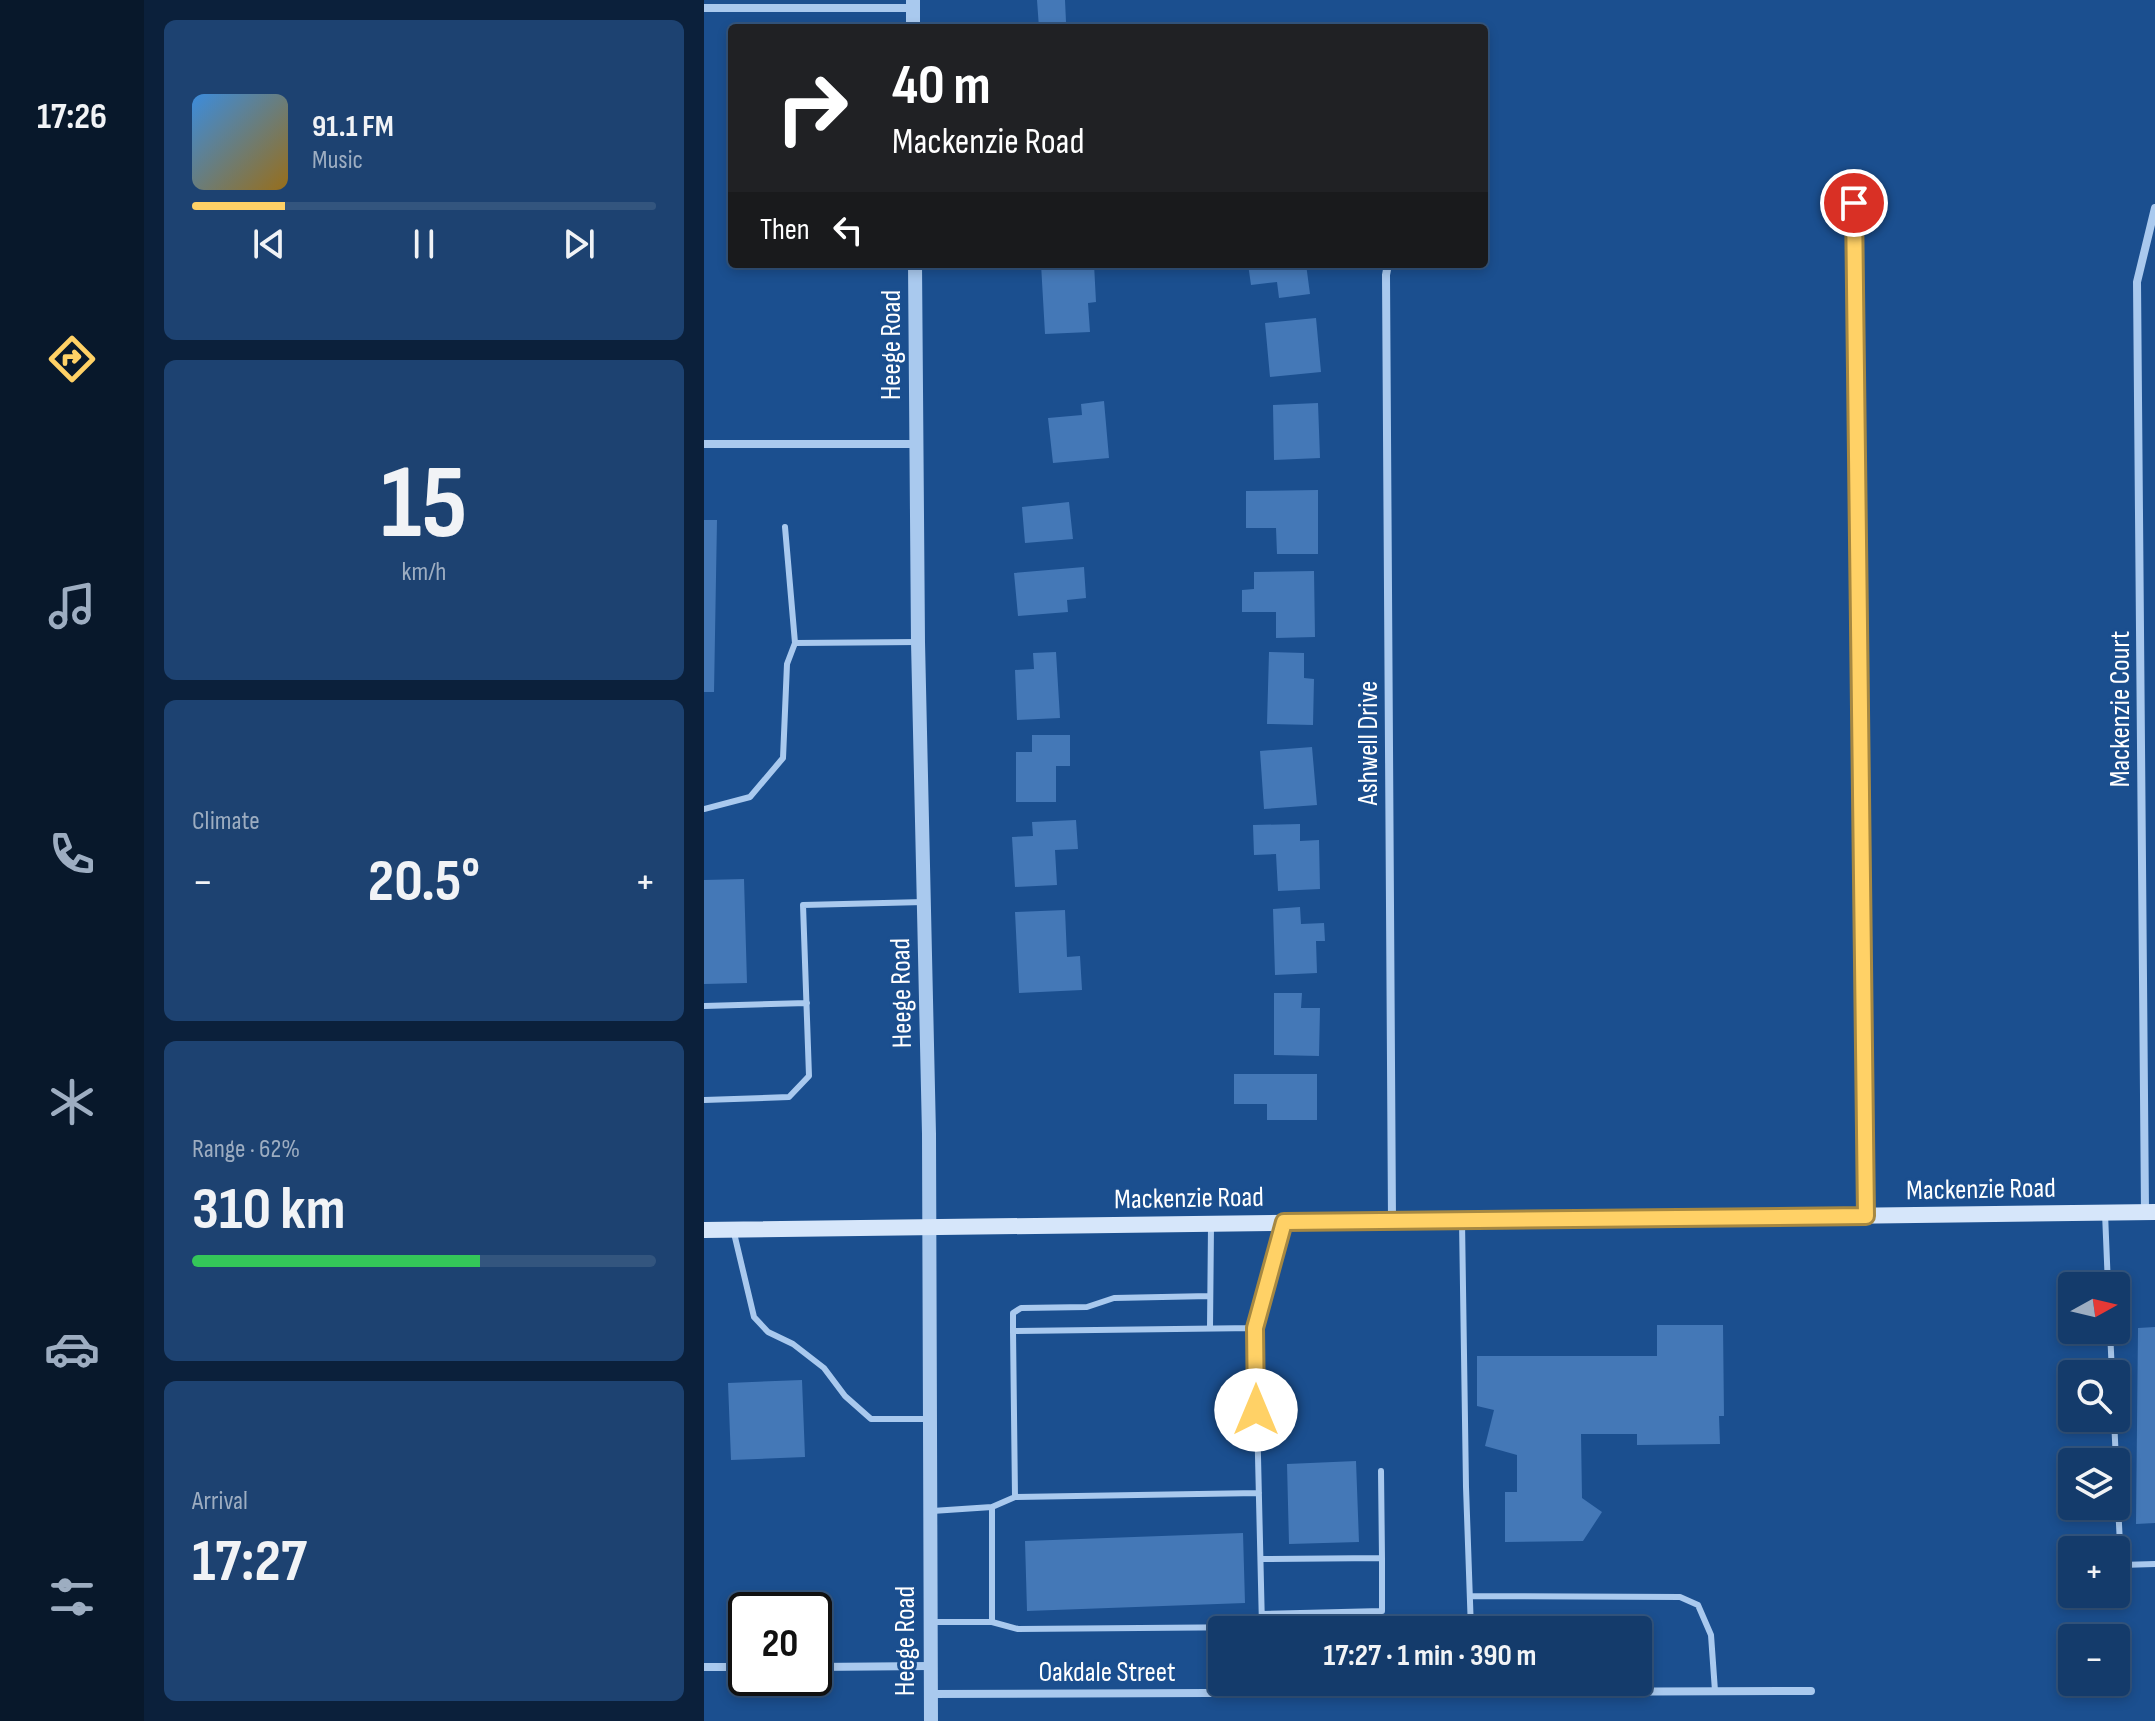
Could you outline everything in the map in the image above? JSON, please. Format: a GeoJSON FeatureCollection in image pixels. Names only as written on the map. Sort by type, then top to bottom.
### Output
{"type":"FeatureCollection","features":[{"type":"Feature","properties":{"kind":"main road","name":"Mackenzie Road"},"geometry":{"type":"LineString","coordinates":[[704,1230],[2150,1212]]}},
{"type":"Feature","properties":{"kind":"street"},"geometry":{"type":"LineString","coordinates":[[704,8],[913,4]]}},
{"type":"Feature","properties":{"kind":"street"},"geometry":{"type":"LineString","coordinates":[[1854,203],[1866,1216]]}},
{"type":"Feature","properties":{"kind":"street","name":"Mackenzie Court"},"geometry":{"type":"LineString","coordinates":[[2150,1212],[2137,282],[2155,208]]}},
{"type":"Feature","properties":{"kind":"street","name":"Heege Road"},"geometry":{"type":"LineString","coordinates":[[915,268],[918,642],[929,1226],[931,1721]]}},
{"type":"Feature","properties":{"kind":"street","name":"Ashwell Drive"},"geometry":{"type":"LineString","coordinates":[[1388,268],[1392,1222]]}},
{"type":"Feature","properties":{"kind":"street"},"geometry":{"type":"LineString","coordinates":[[704,444],[916,444]]}},
{"type":"Feature","properties":{"kind":"street"},"geometry":{"type":"LineString","coordinates":[[832,1667],[930,1666]]}},
{"type":"Feature","properties":{"kind":"street"},"geometry":{"type":"LineString","coordinates":[[704,1667],[728,1667]]}},
{"type":"Feature","properties":{"kind":"street","name":"Oakdale Street"},"geometry":{"type":"LineString","coordinates":[[930,1694],[1208,1690]]}},
{"type":"Feature","properties":{"kind":"street","name":"Oakdale Street"},"geometry":{"type":"LineString","coordinates":[[1652,1690],[1811,1691]]}},
{"type":"Feature","properties":{"kind":"lane"},"geometry":{"type":"LineString","coordinates":[[704,809],[750,797],[783,758],[787,664],[795,643],[785,527]]}},
{"type":"Feature","properties":{"kind":"lane"},"geometry":{"type":"LineString","coordinates":[[795,643],[918,642]]}},
{"type":"Feature","properties":{"kind":"lane"},"geometry":{"type":"LineString","coordinates":[[704,1100],[789,1097],[809,1076],[803,905],[924,902]]}},
{"type":"Feature","properties":{"kind":"lane"},"geometry":{"type":"LineString","coordinates":[[704,1006],[807,1003]]}},
{"type":"Feature","properties":{"kind":"lane"},"geometry":{"type":"LineString","coordinates":[[2105,1213],[2107,1272]]}},
{"type":"Feature","properties":{"kind":"lane"},"geometry":{"type":"LineString","coordinates":[[1462,1221],[1471,1616]]}},
{"type":"Feature","properties":{"kind":"lane"},"geometry":{"type":"LineString","coordinates":[[930,1622],[992,1622],[1018,1629],[1262,1627],[1255,1328],[1284,1222]]}},
{"type":"Feature","properties":{"kind":"lane"},"geometry":{"type":"LineString","coordinates":[[1210,1328],[1211,1223]]}},
{"type":"Feature","properties":{"kind":"lane"},"geometry":{"type":"LineString","coordinates":[[733,1230],[754,1317],[768,1332],[793,1344],[824,1368],[845,1396],[871,1419],[928,1419]]}},
{"type":"Feature","properties":{"kind":"lane"},"geometry":{"type":"LineString","coordinates":[[1015,1497],[1013,1313],[1021,1308],[1087,1307],[1114,1298],[1210,1296]]}},
{"type":"Feature","properties":{"kind":"lane"},"geometry":{"type":"LineString","coordinates":[[1013,1331],[1255,1328]]}},
{"type":"Feature","properties":{"kind":"lane"},"geometry":{"type":"LineString","coordinates":[[1262,1614],[1382,1611],[1381,1471]]}},
{"type":"Feature","properties":{"kind":"lane"},"geometry":{"type":"LineString","coordinates":[[929,1511],[992,1507],[1015,1497],[1259,1493]]}},
{"type":"Feature","properties":{"kind":"lane"},"geometry":{"type":"LineString","coordinates":[[992,1507],[992,1622]]}},
{"type":"Feature","properties":{"kind":"lane"},"geometry":{"type":"LineString","coordinates":[[2119,1520],[2121,1565],[2155,1564]]}},
{"type":"Feature","properties":{"kind":"lane"},"geometry":{"type":"LineString","coordinates":[[1261,1559],[1382,1558]]}},
{"type":"Feature","properties":{"kind":"lane"},"geometry":{"type":"LineString","coordinates":[[1470,1596],[1680,1597],[1698,1605],[1711,1635],[1715,1691]]}},
{"type":"Feature","properties":{"kind":"building"},"geometry":{"type":"Polygon","coordinates":[[[1037,0],[1065,0],[1066,22],[1081,22],[1081,24],[1039,24],[1037,0]]]}},
{"type":"Feature","properties":{"kind":"building"},"geometry":{"type":"Polygon","coordinates":[[[1041,268],[1094,268],[1096,302],[1088,303],[1090,332],[1045,334],[1041,268]]]}},
{"type":"Feature","properties":{"kind":"building"},"geometry":{"type":"Polygon","coordinates":[[[1249,268],[1307,268],[1310,294],[1279,298],[1277,282],[1251,285],[1249,268]]]}},
{"type":"Feature","properties":{"kind":"building"},"geometry":{"type":"Polygon","coordinates":[[[1316,318],[1321,372],[1270,377],[1265,323],[1316,318]]]}},
{"type":"Feature","properties":{"kind":"building"},"geometry":{"type":"Polygon","coordinates":[[[1104,401],[1109,458],[1053,463],[1048,418],[1082,415],[1081,404],[1104,401]]]}},
{"type":"Feature","properties":{"kind":"building"},"geometry":{"type":"Polygon","coordinates":[[[1318,403],[1320,458],[1274,460],[1273,405],[1318,403]]]}},
{"type":"Feature","properties":{"kind":"building"},"geometry":{"type":"Polygon","coordinates":[[[1318,490],[1318,554],[1277,554],[1276,528],[1246,528],[1246,491],[1318,490]]]}},
{"type":"Feature","properties":{"kind":"building"},"geometry":{"type":"Polygon","coordinates":[[[1069,502],[1073,539],[1025,543],[1022,507],[1069,502]]]}},
{"type":"Feature","properties":{"kind":"building"},"geometry":{"type":"Polygon","coordinates":[[[704,520],[717,520],[714,692],[704,692],[704,520]]]}},
{"type":"Feature","properties":{"kind":"building"},"geometry":{"type":"Polygon","coordinates":[[[1084,567],[1086,598],[1067,600],[1068,612],[1018,616],[1014,573],[1084,567]]]}},
{"type":"Feature","properties":{"kind":"building"},"geometry":{"type":"Polygon","coordinates":[[[1314,571],[1315,637],[1276,638],[1276,612],[1242,612],[1242,590],[1254,589],[1254,572],[1314,571]]]}},
{"type":"Feature","properties":{"kind":"building"},"geometry":{"type":"Polygon","coordinates":[[[1056,652],[1060,718],[1017,720],[1015,670],[1034,669],[1033,653],[1056,652]]]}},
{"type":"Feature","properties":{"kind":"building"},"geometry":{"type":"Polygon","coordinates":[[[1269,652],[1304,653],[1304,678],[1314,679],[1313,725],[1267,724],[1269,652]]]}},
{"type":"Feature","properties":{"kind":"building"},"geometry":{"type":"Polygon","coordinates":[[[1032,735],[1070,735],[1070,766],[1056,766],[1056,802],[1016,802],[1016,752],[1032,752],[1032,735]]]}},
{"type":"Feature","properties":{"kind":"building"},"geometry":{"type":"Polygon","coordinates":[[[1312,747],[1317,805],[1264,809],[1260,751],[1312,747]]]}},
{"type":"Feature","properties":{"kind":"building"},"geometry":{"type":"Polygon","coordinates":[[[1076,820],[1078,849],[1055,850],[1057,885],[1015,887],[1012,837],[1033,836],[1032,822],[1076,820]]]}},
{"type":"Feature","properties":{"kind":"building"},"geometry":{"type":"Polygon","coordinates":[[[1300,824],[1300,841],[1319,840],[1320,889],[1278,891],[1276,854],[1254,855],[1253,825],[1300,824]]]}},
{"type":"Feature","properties":{"kind":"building"},"geometry":{"type":"Polygon","coordinates":[[[744,879],[747,983],[704,984],[704,880],[744,879]]]}},
{"type":"Feature","properties":{"kind":"building"},"geometry":{"type":"Polygon","coordinates":[[[1300,907],[1301,924],[1324,923],[1325,941],[1316,941],[1317,973],[1275,975],[1273,909],[1300,907]]]}},
{"type":"Feature","properties":{"kind":"building"},"geometry":{"type":"Polygon","coordinates":[[[1065,910],[1067,957],[1080,956],[1082,990],[1019,993],[1015,912],[1065,910]]]}},
{"type":"Feature","properties":{"kind":"building"},"geometry":{"type":"Polygon","coordinates":[[[1274,993],[1302,993],[1301,1008],[1320,1008],[1319,1056],[1274,1055],[1274,993]]]}},
{"type":"Feature","properties":{"kind":"building"},"geometry":{"type":"Polygon","coordinates":[[[1234,1074],[1317,1074],[1317,1120],[1267,1120],[1267,1104],[1234,1104],[1234,1074]]]}},
{"type":"Feature","properties":{"kind":"building"},"geometry":{"type":"Polygon","coordinates":[[[1657,1325],[1723,1325],[1724,1416],[1719,1416],[1720,1444],[1637,1445],[1637,1434],[1581,1434],[1582,1498],[1602,1512],[1583,1541],[1505,1542],[1505,1492],[1517,1492],[1517,1455],[1485,1446],[1494,1410],[1477,1406],[1477,1356],[1657,1356],[1657,1325]]]}},
{"type":"Feature","properties":{"kind":"building"},"geometry":{"type":"Polygon","coordinates":[[[2155,1327],[2155,1523],[2136,1524],[2138,1328],[2155,1327]]]}},
{"type":"Feature","properties":{"kind":"building"},"geometry":{"type":"Polygon","coordinates":[[[802,1380],[805,1457],[731,1460],[728,1383],[802,1380]]]}},
{"type":"Feature","properties":{"kind":"building"},"geometry":{"type":"Polygon","coordinates":[[[1356,1461],[1359,1542],[1289,1544],[1287,1464],[1356,1461]]]}},
{"type":"Feature","properties":{"kind":"building"},"geometry":{"type":"Polygon","coordinates":[[[1243,1533],[1245,1603],[1027,1611],[1025,1541],[1243,1533]]]}},
{"type":"Feature","properties":{"kind":"route"},"geometry":{"type":"LineString","coordinates":[[1256,1410],[1255,1328],[1284,1222],[1866,1216],[1854,203]]}}]}
